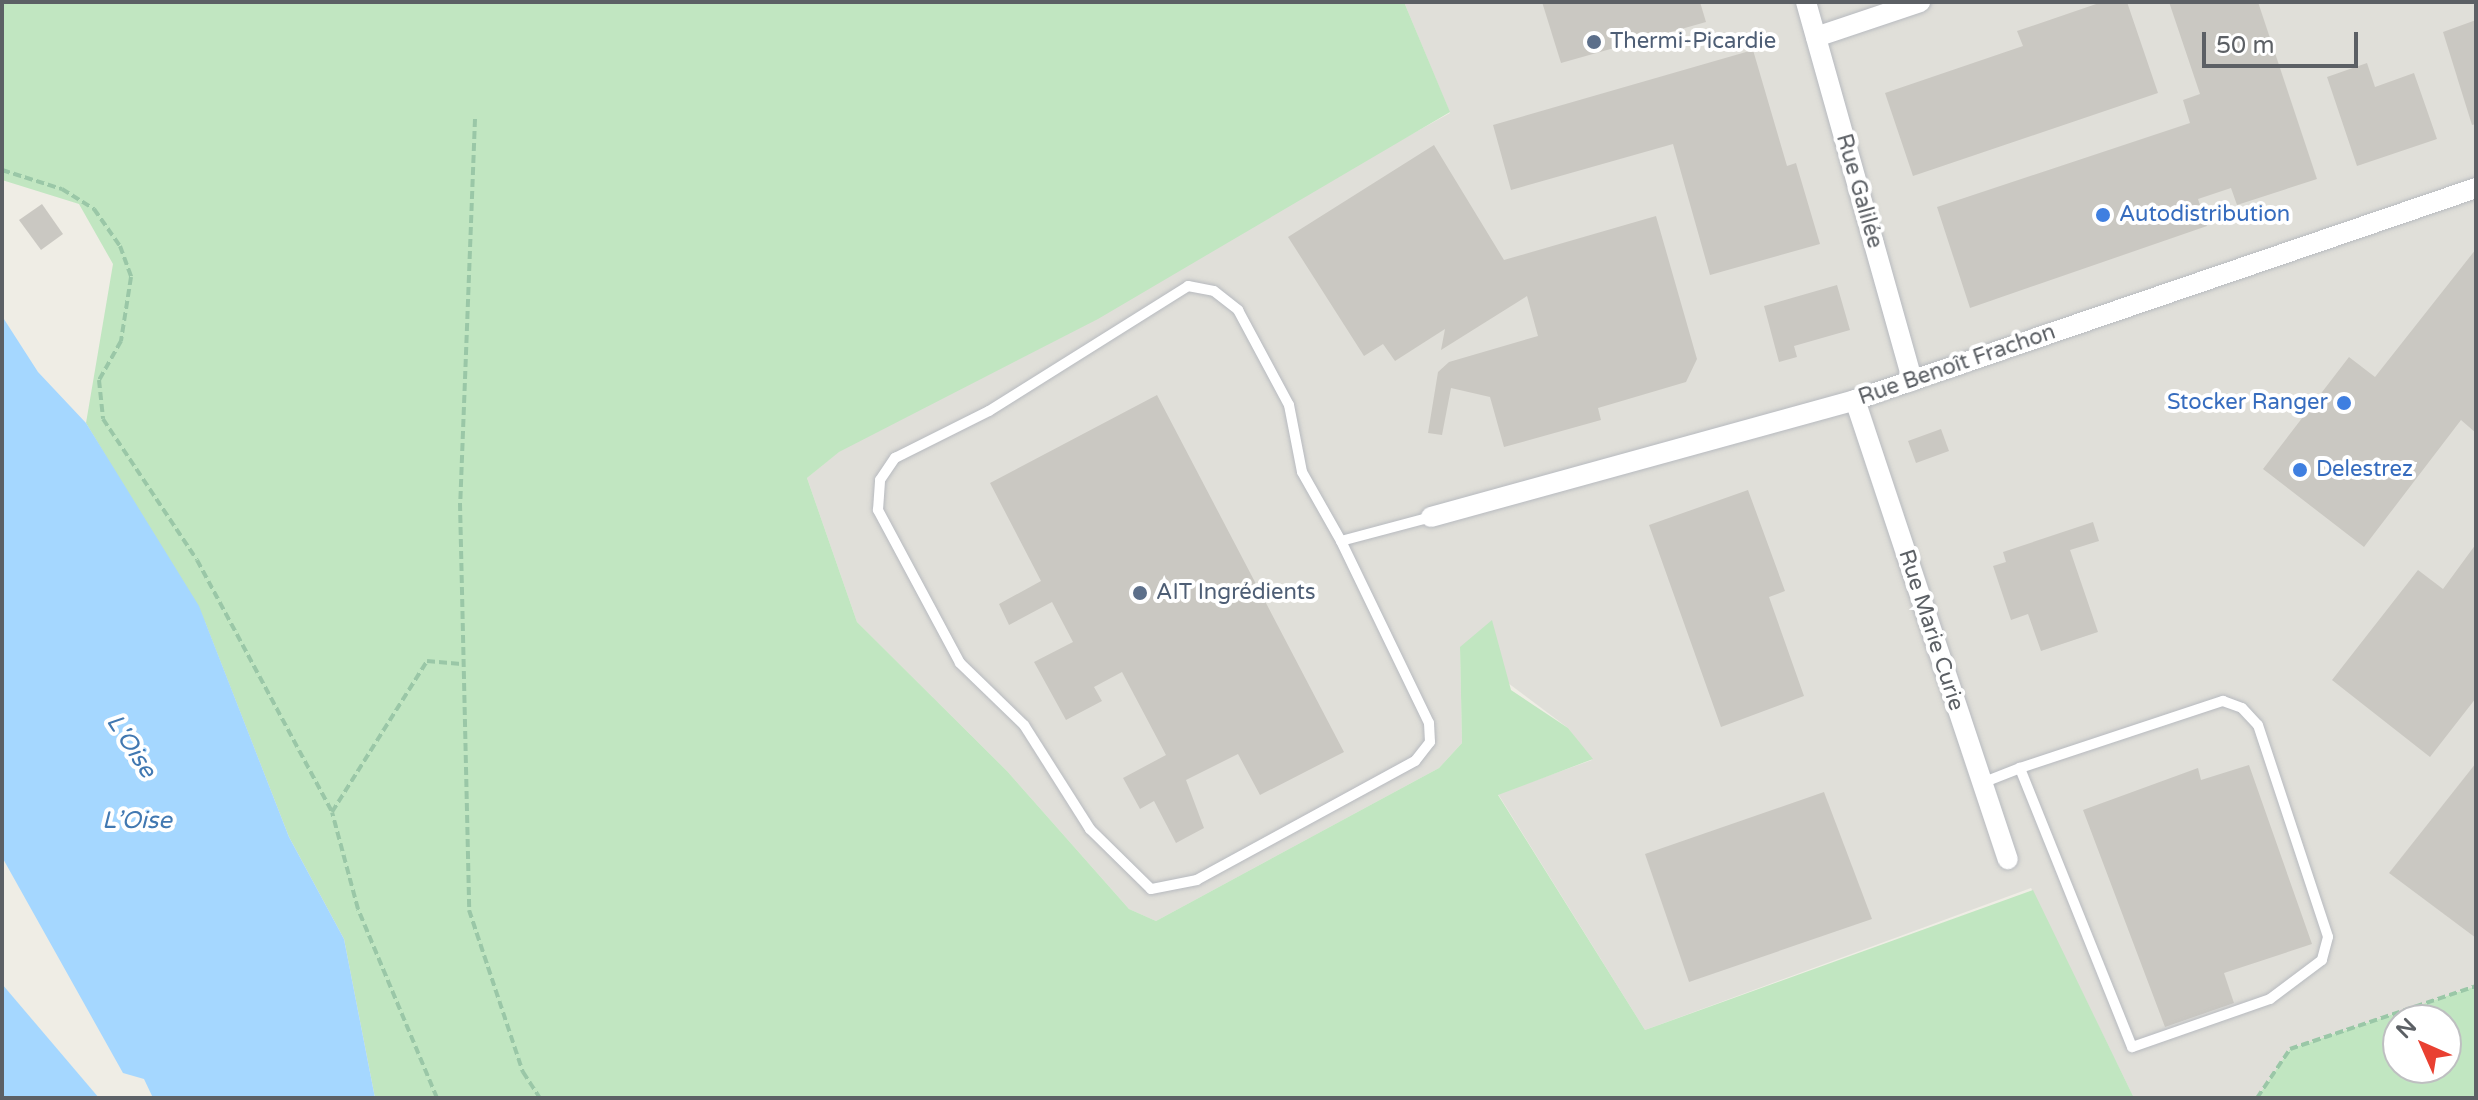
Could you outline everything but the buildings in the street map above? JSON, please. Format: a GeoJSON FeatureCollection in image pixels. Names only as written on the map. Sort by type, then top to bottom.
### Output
{"type":"FeatureCollection","features":[{"type":"Feature","properties":{"kind":"street","name":"Rue Galilée"},"geometry":{"type":"LineString","coordinates":[[1806,2],[1912,380]]}},
{"type":"Feature","properties":{"kind":"street"},"geometry":{"type":"LineString","coordinates":[[1816,37],[1920,2]]}},
{"type":"Feature","properties":{"kind":"street","name":"Rue Benoît Frachon"},"geometry":{"type":"LineString","coordinates":[[1431,517],[1855,400],[2476,188]]}},
{"type":"Feature","properties":{"kind":"street","name":"Rue Marie Curie"},"geometry":{"type":"LineString","coordinates":[[1855,400],[2008,859]]}},
{"type":"Feature","properties":{"kind":"lane"},"geometry":{"type":"LineString","coordinates":[[1188,286],[1214,291],[1238,310],[1289,405],[1302,472],[1341,541],[1429,723],[1430,742],[1415,761],[1197,880],[1151,889],[1090,829],[1024,725],[960,663],[878,510],[880,480],[895,458],[989,411],[1188,286]]}},
{"type":"Feature","properties":{"kind":"lane"},"geometry":{"type":"LineString","coordinates":[[1341,541],[1431,517]]}},
{"type":"Feature","properties":{"kind":"lane"},"geometry":{"type":"LineString","coordinates":[[1982,783],[2020,768],[2223,701],[2242,708],[2258,725],[2328,937],[2322,960],[2270,999],[2132,1047],[2020,768]]}},
{"type":"Feature","properties":{"kind":"path"},"geometry":{"type":"LineString","coordinates":[[475,119],[461,664],[469,910],[523,1072],[540,1098]]}},
{"type":"Feature","properties":{"kind":"path"},"geometry":{"type":"LineString","coordinates":[[2,170],[62,189],[94,209],[120,246],[131,277],[121,341],[99,380],[103,419],[197,560],[332,812],[358,909],[437,1098]]}},
{"type":"Feature","properties":{"kind":"path"},"geometry":{"type":"LineString","coordinates":[[332,812],[427,661],[461,664]]}},
{"type":"Feature","properties":{"kind":"path"},"geometry":{"type":"LineString","coordinates":[[2257,1098],[2290,1049],[2476,986]]}},
{"type":"Feature","properties":{"kind":"shaded area"},"geometry":{"type":"Polygon","coordinates":[[[1404,2],[2476,2],[2476,986],[2423,1004],[2382,1004],[2382,1018],[2290,1049],[2257,1098],[2134,1098],[2031,888],[1645,1030],[1498,794],[1592,760],[1568,728],[1460,647],[1462,743],[1439,768],[1156,921],[1129,909],[1007,771],[857,622],[807,478],[838,452],[1450,113],[1404,2]]]}},
{"type":"Feature","properties":{"kind":"green space"},"geometry":{"type":"Polygon","coordinates":[[[2,2],[1404,2],[1450,112],[1098,319],[839,452],[807,478],[857,622],[1007,771],[1129,909],[1156,921],[1439,768],[1462,743],[1460,647],[1492,620],[1511,690],[1568,728],[1593,759],[1498,795],[1645,1030],[2033,890],[2134,1098],[375,1098],[344,939],[289,837],[205,622],[86,423],[113,264],[79,204],[2,180],[2,2]]]}},
{"type":"Feature","properties":{"kind":"green space"},"geometry":{"type":"Polygon","coordinates":[[[2476,986],[2476,1098],[2257,1098],[2290,1049],[2382,1018],[2382,1084],[2462,1084],[2462,1004],[2423,1004],[2476,986]]]}},
{"type":"Feature","properties":{"kind":"water","name":"L’Oise"},"geometry":{"type":"Polygon","coordinates":[[[2,316],[38,372],[86,423],[199,606],[289,837],[344,939],[375,1098],[153,1098],[144,1079],[123,1073],[2,857],[2,316]]]}},
{"type":"Feature","properties":{"kind":"water"},"geometry":{"type":"Polygon","coordinates":[[[2,984],[99,1098],[2,1098],[2,984]]]}},
{"type":"Feature","properties":{"kind":"place","name":"Thermi-Picardie"},"geometry":{"type":"Point","coordinates":[1594,42]}},
{"type":"Feature","properties":{"kind":"place","name":"Autodistribution"},"geometry":{"type":"Point","coordinates":[2103,215]}},
{"type":"Feature","properties":{"kind":"place","name":"Stocker Ranger"},"geometry":{"type":"Point","coordinates":[2344,403]}},
{"type":"Feature","properties":{"kind":"place","name":"Delestrez"},"geometry":{"type":"Point","coordinates":[2300,470]}},
{"type":"Feature","properties":{"kind":"place","name":"AIT Ingrédients"},"geometry":{"type":"Point","coordinates":[1140,593]}},
{"type":"Feature","properties":{"kind":"water label","name":"L'Oise"},"geometry":{"type":"Point","coordinates":[131,746]}}]}
